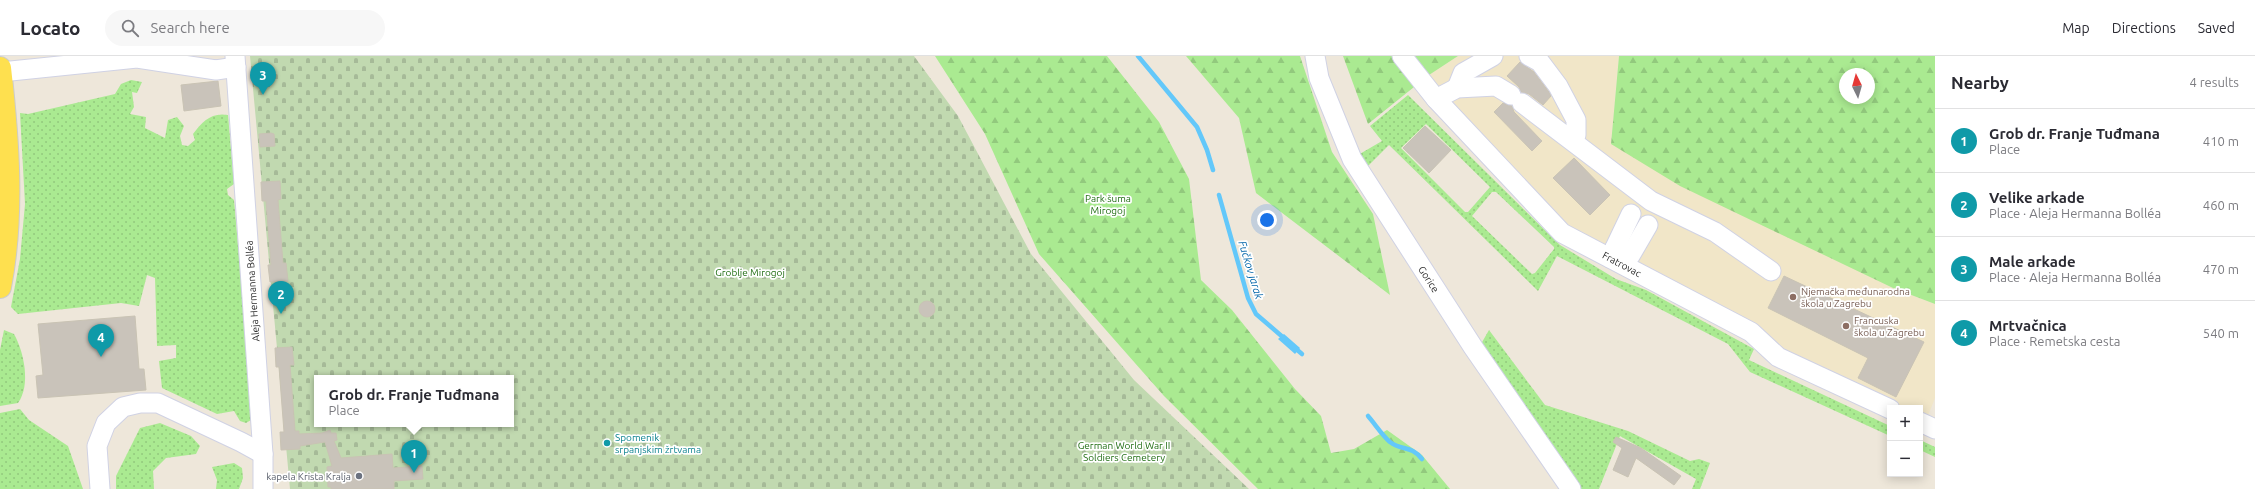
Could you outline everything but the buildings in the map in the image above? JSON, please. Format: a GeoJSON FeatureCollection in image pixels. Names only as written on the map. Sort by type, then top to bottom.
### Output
{"type":"FeatureCollection","features":[{"type":"Feature","properties":{"kind":"main road"},"geometry":{"type":"LineString","coordinates":[[0,68],[3,146],[9,181],[7,253],[0,286]]}},
{"type":"Feature","properties":{"kind":"street","name":"Gorice"},"geometry":{"type":"LineString","coordinates":[[1315,56],[1319,78],[1352,159],[1473,347],[1571,489]]}},
{"type":"Feature","properties":{"kind":"street","name":"Fratrovac"},"geometry":{"type":"LineString","coordinates":[[1402,56],[1436,99],[1562,233],[1612,253],[1751,332],[1778,357],[1887,408]]}},
{"type":"Feature","properties":{"kind":"street"},"geometry":{"type":"LineString","coordinates":[[1457,88],[1464,73],[1493,56]]}},
{"type":"Feature","properties":{"kind":"street"},"geometry":{"type":"LineString","coordinates":[[1529,56],[1540,62],[1558,86],[1576,120],[1576,135],[1573,141]]}},
{"type":"Feature","properties":{"kind":"street"},"geometry":{"type":"LineString","coordinates":[[0,72],[137,58],[216,70],[236,62]]}},
{"type":"Feature","properties":{"kind":"street","name":"Aleja Hermanna Bolléa"},"geometry":{"type":"LineString","coordinates":[[236,62],[263,454],[263,489]]}},
{"type":"Feature","properties":{"kind":"street"},"geometry":{"type":"LineString","coordinates":[[1436,99],[1457,88],[1496,86],[1517,99],[1651,200],[1715,232],[1771,271]]}},
{"type":"Feature","properties":{"kind":"street"},"geometry":{"type":"LineString","coordinates":[[1631,214],[1612,253],[1630,256],[1648,225]]}},
{"type":"Feature","properties":{"kind":"street"},"geometry":{"type":"LineString","coordinates":[[100,489],[97,446],[106,423],[123,407],[140,403],[158,403],[263,454]]}},
{"type":"Feature","properties":{"kind":"street"},"geometry":{"type":"LineString","coordinates":[[1923,423],[1935,429]]}},
{"type":"Feature","properties":{"kind":"shaded area"},"geometry":{"type":"Polygon","coordinates":[[[1458,56],[1619,56],[1611,144],[1893,288],[1935,304],[1935,398],[1927,418],[1923,416],[1923,405],[1899,405],[1780,350],[1567,229],[1488,143],[1429,75],[1458,56]]]}},
{"type":"Feature","properties":{"kind":"green space","name":"Groblje Mirogoj"},"geometry":{"type":"Polygon","coordinates":[[[250,56],[914,56],[958,116],[1031,254],[1134,380],[1249,489],[290,489],[250,56]]]}},
{"type":"Feature","properties":{"kind":"green space","name":"Park šuma Mirogoj"},"geometry":{"type":"Polygon","coordinates":[[[935,56],[1107,56],[1159,122],[1189,179],[1201,280],[1232,310],[1295,389],[1321,416],[1331,453],[1354,449],[1387,430],[1422,455],[1450,489],[1258,489],[1164,396],[1039,254],[985,134],[935,56]]]}},
{"type":"Feature","properties":{"kind":"green space"},"geometry":{"type":"Polygon","coordinates":[[[1186,56],[1300,56],[1332,152],[1373,214],[1390,295],[1256,193],[1239,118],[1186,56]]]}},
{"type":"Feature","properties":{"kind":"green space"},"geometry":{"type":"Polygon","coordinates":[[[1343,56],[1458,56],[1429,75],[1368,124],[1343,56]]]}},
{"type":"Feature","properties":{"kind":"green space"},"geometry":{"type":"Polygon","coordinates":[[[1619,56],[1935,56],[1935,304],[1893,288],[1680,186],[1611,144],[1619,56]]]}},
{"type":"Feature","properties":{"kind":"green space"},"geometry":{"type":"Polygon","coordinates":[[[131,80],[142,82],[137,93],[132,92],[134,107],[130,114],[146,117],[145,128],[165,138],[168,120],[177,117],[184,126],[180,136],[182,145],[188,146],[195,140],[193,134],[208,119],[222,114],[228,115],[234,184],[227,189],[228,195],[234,200],[253,413],[251,420],[246,423],[240,421],[234,411],[217,414],[162,388],[159,361],[176,358],[176,345],[157,346],[155,278],[147,275],[139,306],[121,303],[18,314],[11,307],[20,259],[25,204],[20,113],[28,114],[115,94],[121,84],[131,80]]]}},
{"type":"Feature","properties":{"kind":"green space"},"geometry":{"type":"Polygon","coordinates":[[[1408,95],[1560,245],[1616,279],[1646,290],[1754,349],[1749,360],[1887,425],[1887,435],[1750,372],[1728,344],[1557,256],[1538,291],[1389,145],[1366,168],[1358,155],[1382,141],[1370,126],[1408,95]],[[1426,124],[1401,148],[1465,212],[1468,212],[1490,187],[1426,124]],[[1492,192],[1472,216],[1532,274],[1535,273],[1554,247],[1496,192],[1492,192]]]}},
{"type":"Feature","properties":{"kind":"green space"},"geometry":{"type":"Polygon","coordinates":[[[4,330],[14,334],[18,341],[25,368],[25,378],[22,396],[18,403],[0,406],[0,350],[4,330]]]}},
{"type":"Feature","properties":{"kind":"green space"},"geometry":{"type":"Polygon","coordinates":[[[1489,330],[1545,405],[1628,431],[1690,461],[1699,459],[1710,463],[1700,489],[1692,489],[1696,479],[1620,436],[1599,489],[1581,489],[1481,344],[1489,330]]]}},
{"type":"Feature","properties":{"kind":"green space"},"geometry":{"type":"Polygon","coordinates":[[[20,409],[29,420],[68,446],[83,489],[0,489],[0,413],[20,409]]]}},
{"type":"Feature","properties":{"kind":"green space"},"geometry":{"type":"Polygon","coordinates":[[[160,423],[191,436],[200,446],[196,454],[166,458],[153,471],[154,489],[116,489],[116,476],[140,428],[160,423]]]}},
{"type":"Feature","properties":{"kind":"green space"},"geometry":{"type":"Polygon","coordinates":[[[1923,441],[1935,447],[1935,457],[1923,451],[1923,441]]]}},
{"type":"Feature","properties":{"kind":"green space"},"geometry":{"type":"Polygon","coordinates":[[[234,463],[242,468],[243,478],[239,489],[216,489],[217,480],[212,467],[234,463]]]}},
{"type":"Feature","properties":{"kind":"water"},"geometry":{"type":"Polygon","coordinates":[[[1284,334],[1300,348],[1295,354],[1278,339],[1284,334]]]}},
{"type":"Feature","properties":{"kind":"waterway","name":"Fučkov jarak"},"geometry":{"type":"LineString","coordinates":[[1138,56],[1197,127],[1207,150],[1213,170]]}},
{"type":"Feature","properties":{"kind":"waterway","name":"Fučkov jarak"},"geometry":{"type":"LineString","coordinates":[[1219,195],[1248,298],[1256,314],[1285,339]]}},
{"type":"Feature","properties":{"kind":"waterway","name":"Fučkov jarak"},"geometry":{"type":"LineString","coordinates":[[1295,348],[1302,354]]}},
{"type":"Feature","properties":{"kind":"waterway","name":"Fučkov jarak"},"geometry":{"type":"LineString","coordinates":[[1368,416],[1390,442],[1394,445],[1414,452],[1422,459]]}},
{"type":"Feature","properties":{"kind":"place","name":"Male arkade"},"geometry":{"type":"Point","coordinates":[263,95]}},
{"type":"Feature","properties":{"kind":"place","name":"Njemačka međunarodna škola u Zagrebu"},"geometry":{"type":"Point","coordinates":[1793,297]}},
{"type":"Feature","properties":{"kind":"place","name":"Velike arkade"},"geometry":{"type":"Point","coordinates":[281,314]}},
{"type":"Feature","properties":{"kind":"place","name":"Francuska škola u Zagrebu"},"geometry":{"type":"Point","coordinates":[1846,326]}},
{"type":"Feature","properties":{"kind":"place","name":"Mrtvačnica"},"geometry":{"type":"Point","coordinates":[101,357]}},
{"type":"Feature","properties":{"kind":"place","name":"Spomenik srpanjskim žrtvama"},"geometry":{"type":"Point","coordinates":[607,443]}},
{"type":"Feature","properties":{"kind":"place","name":"Grob dr. Franje Tuđmana"},"geometry":{"type":"Point","coordinates":[414,473]}},
{"type":"Feature","properties":{"kind":"place","name":"kapela Krista Kralja"},"geometry":{"type":"Point","coordinates":[359,476]}},
{"type":"Feature","properties":{"kind":"park label","name":"German World War II Soldiers Cemetery"},"geometry":{"type":"Point","coordinates":[1124,450]}}]}
